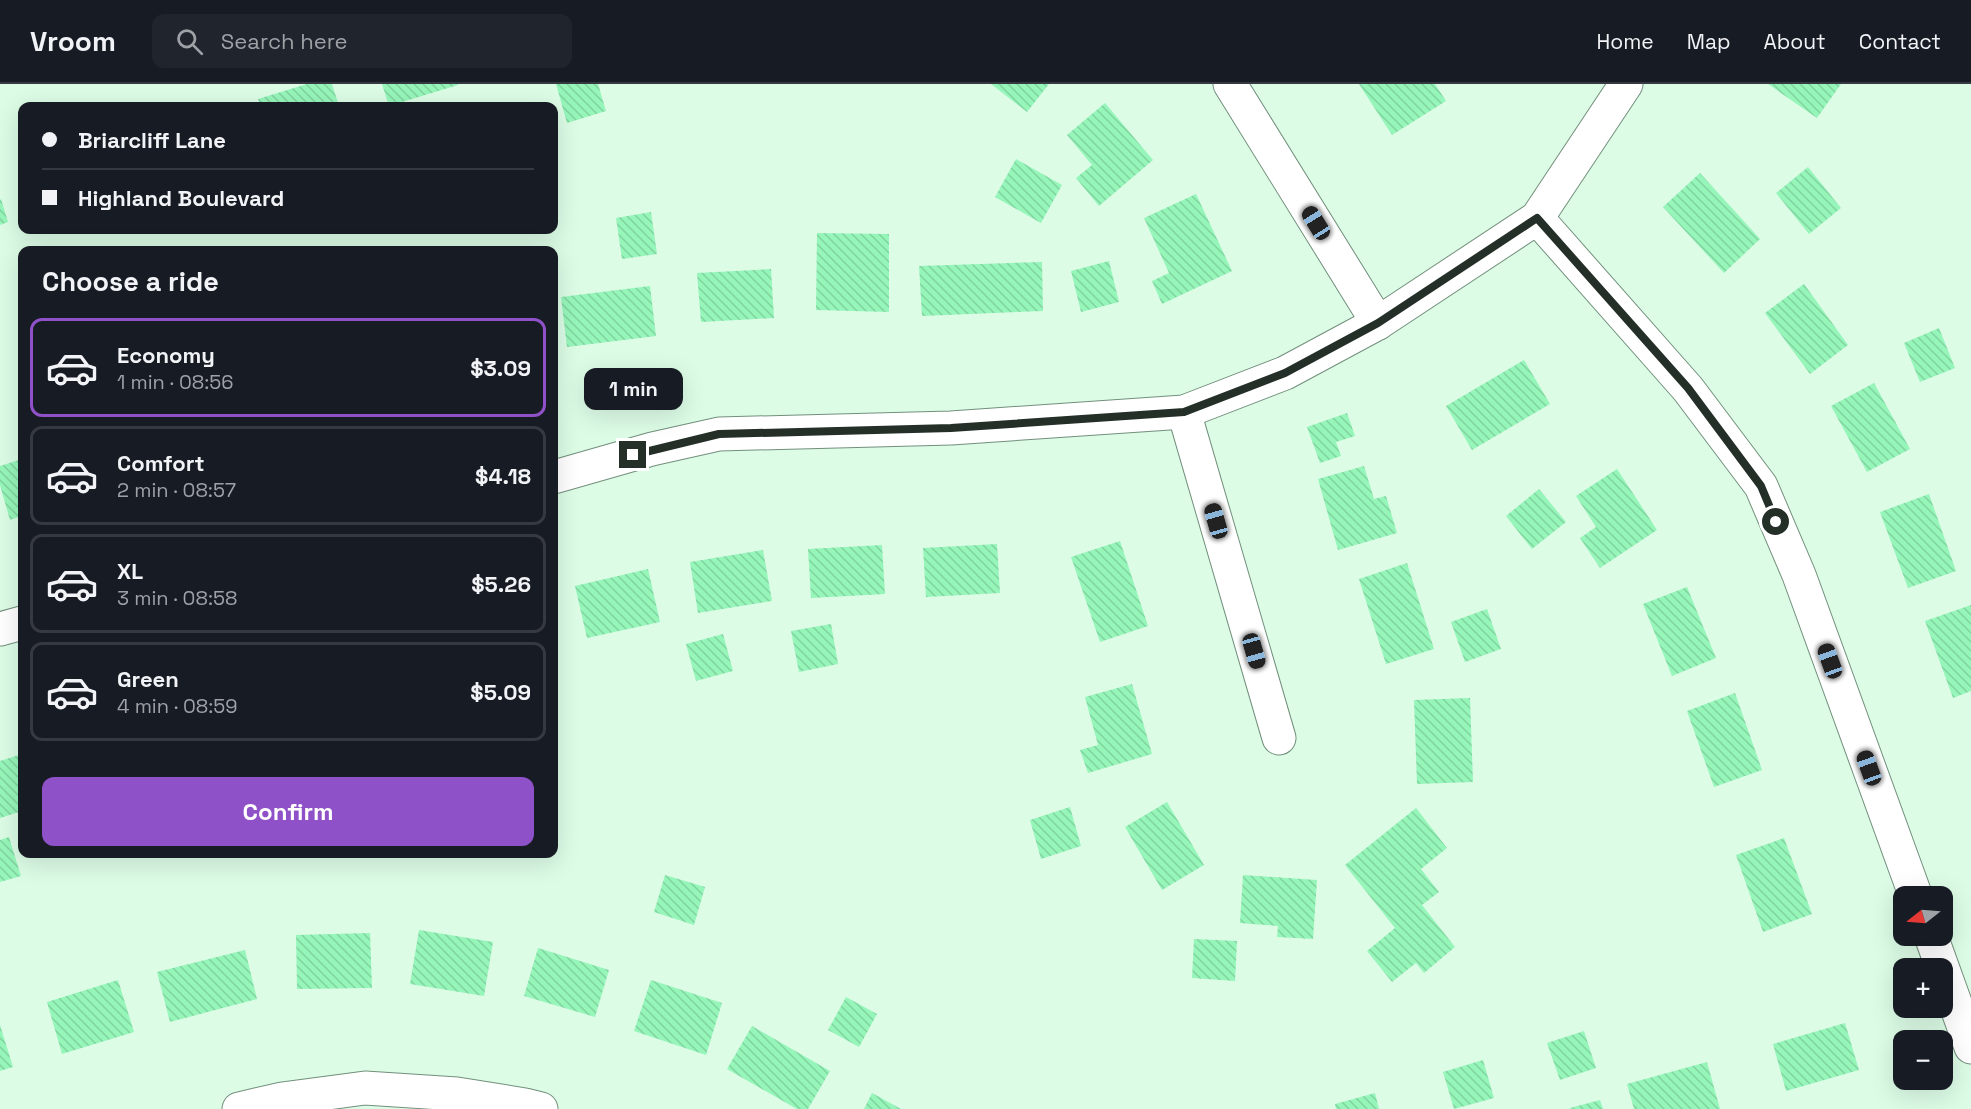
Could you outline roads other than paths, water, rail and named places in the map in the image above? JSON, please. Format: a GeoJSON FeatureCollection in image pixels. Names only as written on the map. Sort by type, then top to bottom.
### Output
{"type":"FeatureCollection","features":[{"type":"Feature","properties":{"kind":"street"},"geometry":{"type":"LineString","coordinates":[[1230,84],[1378,323]]}},
{"type":"Feature","properties":{"kind":"street"},"geometry":{"type":"LineString","coordinates":[[558,476],[652,449],[719,434],[951,428],[1184,412],[1285,373],[1378,323],[1537,218],[1626,84]]}},
{"type":"Feature","properties":{"kind":"street"},"geometry":{"type":"LineString","coordinates":[[1537,218],[1688,388],[1761,486],[1799,575],[1912,886]]}},
{"type":"Feature","properties":{"kind":"street"},"geometry":{"type":"LineString","coordinates":[[1184,412],[1279,738]]}},
{"type":"Feature","properties":{"kind":"street"},"geometry":{"type":"LineString","coordinates":[[0,629],[18,624]]}},
{"type":"Feature","properties":{"kind":"street"},"geometry":{"type":"LineString","coordinates":[[1934,946],[1971,1047]]}},
{"type":"Feature","properties":{"kind":"street"},"geometry":{"type":"LineString","coordinates":[[239,1109],[282,1099],[365,1088],[457,1094],[541,1109]]}}]}
